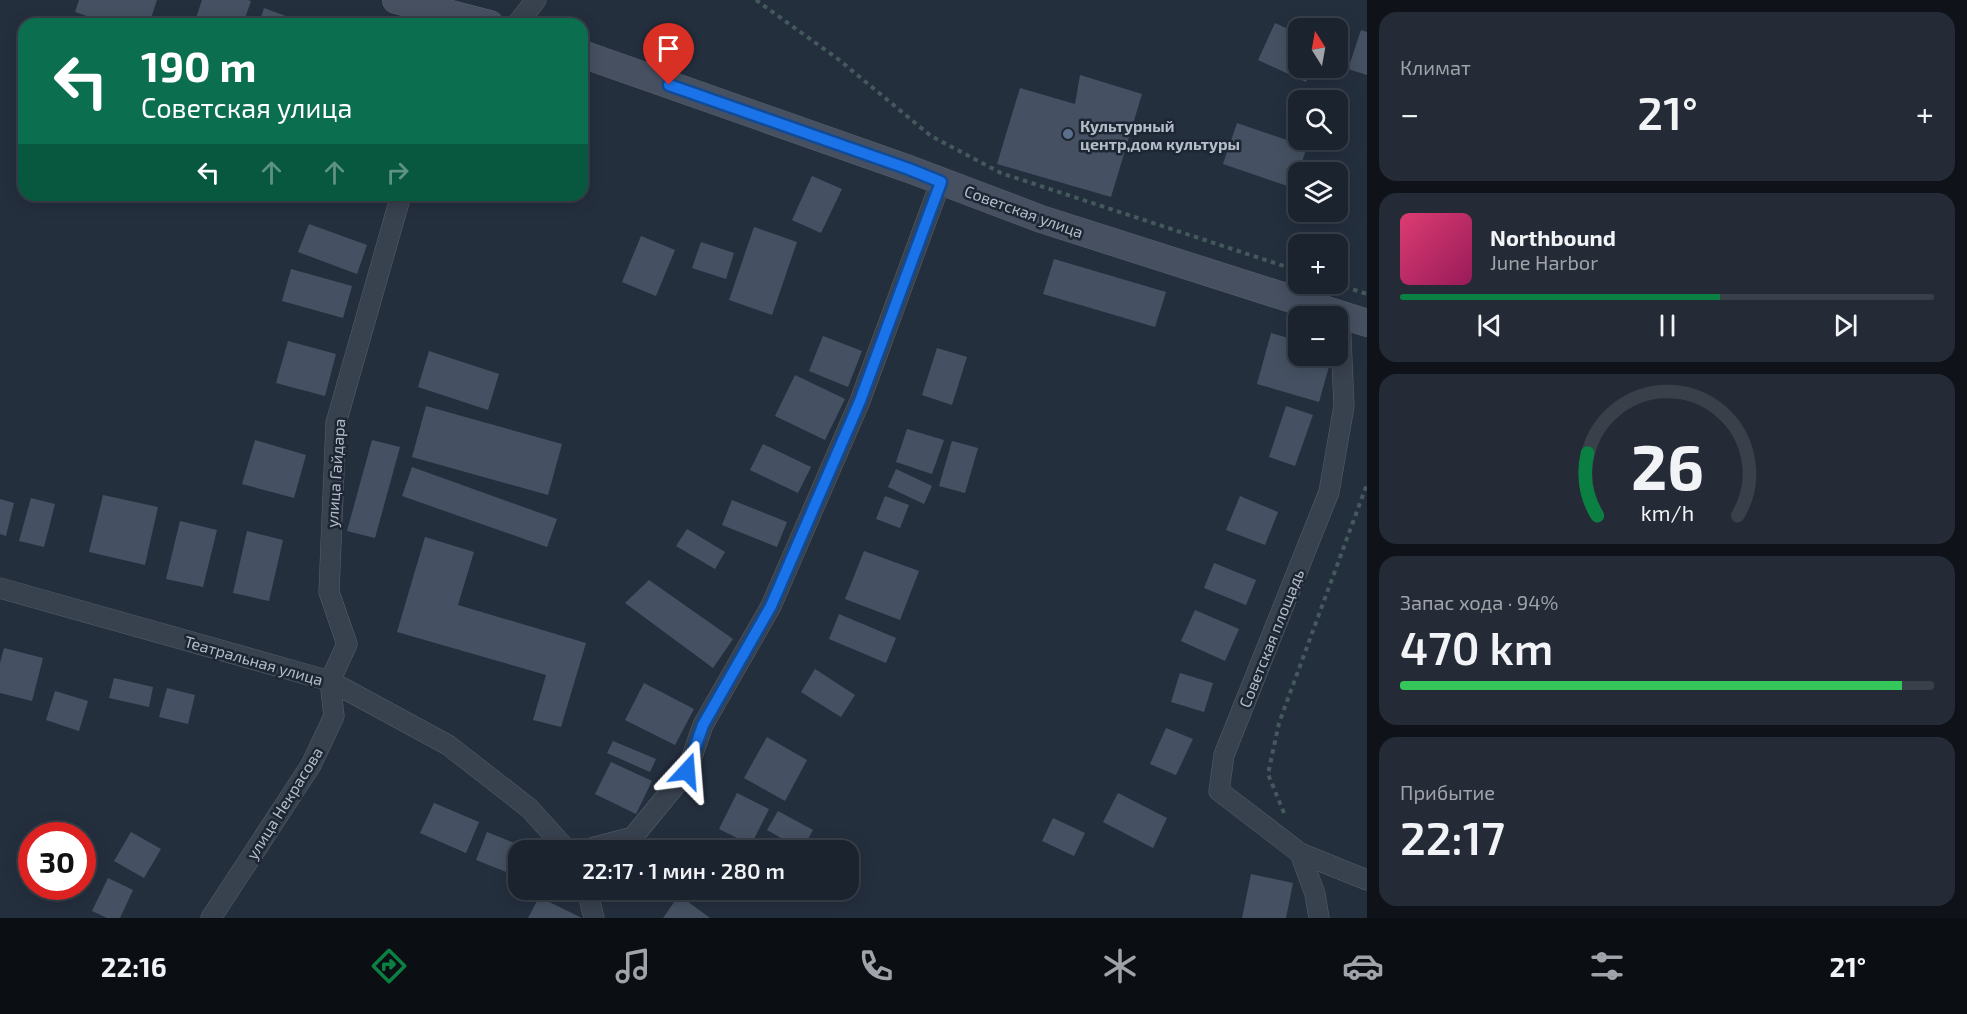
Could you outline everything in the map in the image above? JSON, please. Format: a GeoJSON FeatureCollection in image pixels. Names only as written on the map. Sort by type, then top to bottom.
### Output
{"type":"FeatureCollection","features":[{"type":"Feature","properties":{"kind":"main road"},"geometry":{"type":"LineString","coordinates":[[396,0],[466,18]]}},
{"type":"Feature","properties":{"kind":"main road","name":"Советская улица"},"geometry":{"type":"LineString","coordinates":[[588,56],[898,165],[1041,219],[1312,306]]}},
{"type":"Feature","properties":{"kind":"main road","name":"Советская улица"},"geometry":{"type":"LineString","coordinates":[[1348,317],[1367,323]]}},
{"type":"Feature","properties":{"kind":"street"},"geometry":{"type":"LineString","coordinates":[[522,18],[536,0]]}},
{"type":"Feature","properties":{"kind":"street"},"geometry":{"type":"LineString","coordinates":[[622,840],[633,837],[687,771],[703,725],[771,606],[860,401],[941,182]]}},
{"type":"Feature","properties":{"kind":"street","name":"улица Гайдара"},"geometry":{"type":"LineString","coordinates":[[330,681],[347,644],[329,592],[336,423],[399,201]]}},
{"type":"Feature","properties":{"kind":"street","name":"Советская площадь"},"geometry":{"type":"LineString","coordinates":[[1342,366],[1344,406],[1329,492],[1224,755],[1219,791],[1300,853],[1367,880]]}},
{"type":"Feature","properties":{"kind":"street","name":"Театральная улица"},"geometry":{"type":"LineString","coordinates":[[0,588],[330,681],[448,745],[529,808],[558,840]]}},
{"type":"Feature","properties":{"kind":"street","name":"улица Некрасова"},"geometry":{"type":"LineString","coordinates":[[211,918],[311,765],[334,716],[330,681]]}},
{"type":"Feature","properties":{"kind":"street"},"geometry":{"type":"LineString","coordinates":[[1300,853],[1315,894],[1319,918]]}},
{"type":"Feature","properties":{"kind":"street"},"geometry":{"type":"LineString","coordinates":[[590,900],[594,918]]}},
{"type":"Feature","properties":{"kind":"path"},"geometry":{"type":"LineString","coordinates":[[756,0],[838,59],[931,136],[1000,173],[1288,267]]}},
{"type":"Feature","properties":{"kind":"path"},"geometry":{"type":"LineString","coordinates":[[1348,288],[1367,294]]}},
{"type":"Feature","properties":{"kind":"path"},"geometry":{"type":"LineString","coordinates":[[1300,853],[1268,774],[1279,723],[1367,484]]}},
{"type":"Feature","properties":{"kind":"building"},"geometry":{"type":"Polygon","coordinates":[[[79,0],[157,0],[151,18],[92,18],[75,12],[79,0]]]}},
{"type":"Feature","properties":{"kind":"building"},"geometry":{"type":"Polygon","coordinates":[[[202,0],[251,1],[245,18],[196,18],[202,0]]]}},
{"type":"Feature","properties":{"kind":"building"},"geometry":{"type":"Polygon","coordinates":[[[264,8],[292,18],[261,18],[264,8]]]}},
{"type":"Feature","properties":{"kind":"building"},"geometry":{"type":"Polygon","coordinates":[[[1275,23],[1288,29],[1288,74],[1258,60],[1275,23]]]}},
{"type":"Feature","properties":{"kind":"building"},"geometry":{"type":"Polygon","coordinates":[[[1361,30],[1367,32],[1367,75],[1348,69],[1361,30]]]}},
{"type":"Feature","properties":{"kind":"building","name":"Культурный центр,дом культуры"},"geometry":{"type":"Polygon","coordinates":[[[1080,75],[1142,94],[1111,197],[997,164],[1020,88],[1075,104],[1080,75]]]}},
{"type":"Feature","properties":{"kind":"building"},"geometry":{"type":"Polygon","coordinates":[[[1237,123],[1288,140],[1288,150],[1306,150],[1302,162],[1288,162],[1288,186],[1223,164],[1237,123]]]}},
{"type":"Feature","properties":{"kind":"building"},"geometry":{"type":"Polygon","coordinates":[[[812,176],[842,189],[821,233],[792,220],[812,176]]]}},
{"type":"Feature","properties":{"kind":"building"},"geometry":{"type":"Polygon","coordinates":[[[309,224],[367,245],[357,274],[298,252],[309,224]]]}},
{"type":"Feature","properties":{"kind":"building"},"geometry":{"type":"Polygon","coordinates":[[[754,227],[797,242],[772,315],[729,300],[754,227]]]}},
{"type":"Feature","properties":{"kind":"building"},"geometry":{"type":"Polygon","coordinates":[[[641,236],[675,250],[656,296],[622,282],[641,236]]]}},
{"type":"Feature","properties":{"kind":"building"},"geometry":{"type":"Polygon","coordinates":[[[701,242],[734,253],[726,279],[692,268],[701,242]]]}},
{"type":"Feature","properties":{"kind":"building"},"geometry":{"type":"Polygon","coordinates":[[[1054,259],[1166,292],[1155,327],[1043,294],[1054,259]]]}},
{"type":"Feature","properties":{"kind":"building"},"geometry":{"type":"Polygon","coordinates":[[[291,269],[352,286],[343,318],[282,301],[291,269]]]}},
{"type":"Feature","properties":{"kind":"building"},"geometry":{"type":"Polygon","coordinates":[[[1271,333],[1288,338],[1288,366],[1329,366],[1319,402],[1257,384],[1271,333]]]}},
{"type":"Feature","properties":{"kind":"building"},"geometry":{"type":"Polygon","coordinates":[[[823,336],[862,351],[848,387],[809,371],[823,336]]]}},
{"type":"Feature","properties":{"kind":"building"},"geometry":{"type":"Polygon","coordinates":[[[288,341],[336,354],[325,396],[276,383],[288,341]]]}},
{"type":"Feature","properties":{"kind":"building"},"geometry":{"type":"Polygon","coordinates":[[[937,348],[967,357],[952,405],[922,395],[937,348]]]}},
{"type":"Feature","properties":{"kind":"building"},"geometry":{"type":"Polygon","coordinates":[[[429,351],[499,374],[488,410],[418,387],[429,351]]]}},
{"type":"Feature","properties":{"kind":"building"},"geometry":{"type":"Polygon","coordinates":[[[795,375],[845,399],[825,440],[775,416],[795,375]]]}},
{"type":"Feature","properties":{"kind":"building"},"geometry":{"type":"Polygon","coordinates":[[[426,406],[562,444],[548,495],[412,457],[426,406]]]}},
{"type":"Feature","properties":{"kind":"building"},"geometry":{"type":"Polygon","coordinates":[[[1286,406],[1313,415],[1295,466],[1269,457],[1286,406]]]}},
{"type":"Feature","properties":{"kind":"building"},"geometry":{"type":"Polygon","coordinates":[[[907,429],[944,440],[932,474],[896,462],[907,429]]]}},
{"type":"Feature","properties":{"kind":"building"},"geometry":{"type":"Polygon","coordinates":[[[255,440],[306,455],[294,498],[242,484],[255,440]]]}},
{"type":"Feature","properties":{"kind":"building"},"geometry":{"type":"Polygon","coordinates":[[[372,440],[400,447],[375,538],[347,531],[372,440]]]}},
{"type":"Feature","properties":{"kind":"building"},"geometry":{"type":"Polygon","coordinates":[[[952,441],[978,448],[965,493],[939,486],[952,441]]]}},
{"type":"Feature","properties":{"kind":"building"},"geometry":{"type":"Polygon","coordinates":[[[763,444],[811,467],[798,493],[750,470],[763,444]]]}},
{"type":"Feature","properties":{"kind":"building"},"geometry":{"type":"Polygon","coordinates":[[[412,467],[557,519],[547,547],[402,496],[412,467]]]}},
{"type":"Feature","properties":{"kind":"building"},"geometry":{"type":"Polygon","coordinates":[[[896,469],[932,486],[924,504],[888,487],[896,469]]]}},
{"type":"Feature","properties":{"kind":"building"},"geometry":{"type":"Polygon","coordinates":[[[103,495],[158,507],[145,565],[89,552],[103,495]]]}},
{"type":"Feature","properties":{"kind":"building"},"geometry":{"type":"Polygon","coordinates":[[[885,496],[909,505],[900,528],[876,519],[885,496]]]}},
{"type":"Feature","properties":{"kind":"building"},"geometry":{"type":"Polygon","coordinates":[[[1240,496],[1278,512],[1265,545],[1226,530],[1240,496]]]}},
{"type":"Feature","properties":{"kind":"building"},"geometry":{"type":"Polygon","coordinates":[[[31,498],[55,504],[44,547],[19,541],[31,498]]]}},
{"type":"Feature","properties":{"kind":"building"},"geometry":{"type":"Polygon","coordinates":[[[0,499],[14,503],[6,536],[0,534],[0,499]]]}},
{"type":"Feature","properties":{"kind":"building"},"geometry":{"type":"Polygon","coordinates":[[[732,500],[787,522],[777,547],[722,525],[732,500]]]}},
{"type":"Feature","properties":{"kind":"building"},"geometry":{"type":"Polygon","coordinates":[[[180,521],[217,530],[203,587],[166,579],[180,521]]]}},
{"type":"Feature","properties":{"kind":"building"},"geometry":{"type":"Polygon","coordinates":[[[687,529],[725,552],[715,569],[676,546],[687,529]]]}},
{"type":"Feature","properties":{"kind":"building"},"geometry":{"type":"Polygon","coordinates":[[[247,531],[283,540],[269,601],[233,593],[247,531]]]}},
{"type":"Feature","properties":{"kind":"building"},"geometry":{"type":"Polygon","coordinates":[[[425,537],[474,552],[458,605],[586,643],[561,727],[533,720],[546,675],[397,632],[425,537]]]}},
{"type":"Feature","properties":{"kind":"building"},"geometry":{"type":"Polygon","coordinates":[[[864,551],[919,571],[900,620],[845,599],[864,551]]]}},
{"type":"Feature","properties":{"kind":"building"},"geometry":{"type":"Polygon","coordinates":[[[1214,563],[1256,580],[1246,605],[1204,588],[1214,563]]]}},
{"type":"Feature","properties":{"kind":"building"},"geometry":{"type":"Polygon","coordinates":[[[649,580],[733,639],[713,668],[625,603],[649,580]]]}},
{"type":"Feature","properties":{"kind":"building"},"geometry":{"type":"Polygon","coordinates":[[[1195,610],[1239,629],[1225,661],[1181,641],[1195,610]]]}},
{"type":"Feature","properties":{"kind":"building"},"geometry":{"type":"Polygon","coordinates":[[[839,614],[896,638],[886,663],[829,639],[839,614]]]}},
{"type":"Feature","properties":{"kind":"building"},"geometry":{"type":"Polygon","coordinates":[[[4,648],[43,658],[32,701],[0,693],[0,663],[4,648]]]}},
{"type":"Feature","properties":{"kind":"building"},"geometry":{"type":"Polygon","coordinates":[[[815,669],[855,695],[841,717],[801,692],[815,669]]]}},
{"type":"Feature","properties":{"kind":"building"},"geometry":{"type":"Polygon","coordinates":[[[1180,673],[1213,683],[1204,712],[1171,702],[1180,673]]]}},
{"type":"Feature","properties":{"kind":"building"},"geometry":{"type":"Polygon","coordinates":[[[114,678],[153,687],[149,707],[109,698],[114,678]]]}},
{"type":"Feature","properties":{"kind":"building"},"geometry":{"type":"Polygon","coordinates":[[[644,683],[694,709],[675,745],[625,720],[644,683]]]}},
{"type":"Feature","properties":{"kind":"building"},"geometry":{"type":"Polygon","coordinates":[[[167,688],[195,695],[188,724],[159,717],[167,688]]]}},
{"type":"Feature","properties":{"kind":"building"},"geometry":{"type":"Polygon","coordinates":[[[55,691],[88,701],[79,731],[46,720],[55,691]]]}},
{"type":"Feature","properties":{"kind":"building"},"geometry":{"type":"Polygon","coordinates":[[[1166,728],[1193,739],[1176,775],[1150,764],[1166,728]]]}},
{"type":"Feature","properties":{"kind":"building"},"geometry":{"type":"Polygon","coordinates":[[[767,737],[807,760],[785,801],[744,778],[767,737]]]}},
{"type":"Feature","properties":{"kind":"building"},"geometry":{"type":"Polygon","coordinates":[[[613,741],[656,759],[650,772],[607,753],[613,741]]]}},
{"type":"Feature","properties":{"kind":"building"},"geometry":{"type":"Polygon","coordinates":[[[611,762],[652,781],[636,814],[595,794],[611,762]]]}},
{"type":"Feature","properties":{"kind":"building"},"geometry":{"type":"Polygon","coordinates":[[[737,793],[769,809],[754,840],[741,840],[719,829],[737,793]]]}},
{"type":"Feature","properties":{"kind":"building"},"geometry":{"type":"Polygon","coordinates":[[[1118,793],[1167,818],[1153,848],[1103,822],[1118,793]]]}},
{"type":"Feature","properties":{"kind":"building"},"geometry":{"type":"Polygon","coordinates":[[[434,803],[479,822],[466,853],[420,833],[434,803]]]}},
{"type":"Feature","properties":{"kind":"building"},"geometry":{"type":"Polygon","coordinates":[[[778,811],[813,830],[808,840],[784,840],[767,830],[778,811]]]}},
{"type":"Feature","properties":{"kind":"building"},"geometry":{"type":"Polygon","coordinates":[[[1053,818],[1085,833],[1074,856],[1042,841],[1053,818]]]}},
{"type":"Feature","properties":{"kind":"building"},"geometry":{"type":"Polygon","coordinates":[[[131,832],[161,849],[144,878],[114,861],[131,832]]]}},
{"type":"Feature","properties":{"kind":"building"},"geometry":{"type":"Polygon","coordinates":[[[487,832],[508,840],[508,873],[476,860],[487,832]]]}},
{"type":"Feature","properties":{"kind":"building"},"geometry":{"type":"Polygon","coordinates":[[[1251,874],[1293,883],[1286,918],[1242,918],[1251,874]]]}},
{"type":"Feature","properties":{"kind":"building"},"geometry":{"type":"Polygon","coordinates":[[[108,878],[133,890],[120,918],[107,918],[92,911],[108,878]]]}},
{"type":"Feature","properties":{"kind":"building"},"geometry":{"type":"Polygon","coordinates":[[[537,900],[545,900],[582,918],[528,918],[537,900]]]}},
{"type":"Feature","properties":{"kind":"building"},"geometry":{"type":"Polygon","coordinates":[[[676,900],[686,900],[710,918],[663,918],[676,900]]]}},
{"type":"Feature","properties":{"kind":"place","name":"Культурный центр,дом культуры"},"geometry":{"type":"Point","coordinates":[1068,134]}},
{"type":"Feature","properties":{"kind":"route"},"geometry":{"type":"LineString","coordinates":[[669,85],[941,182],[860,401],[771,606],[703,725],[687,771]]}}]}
